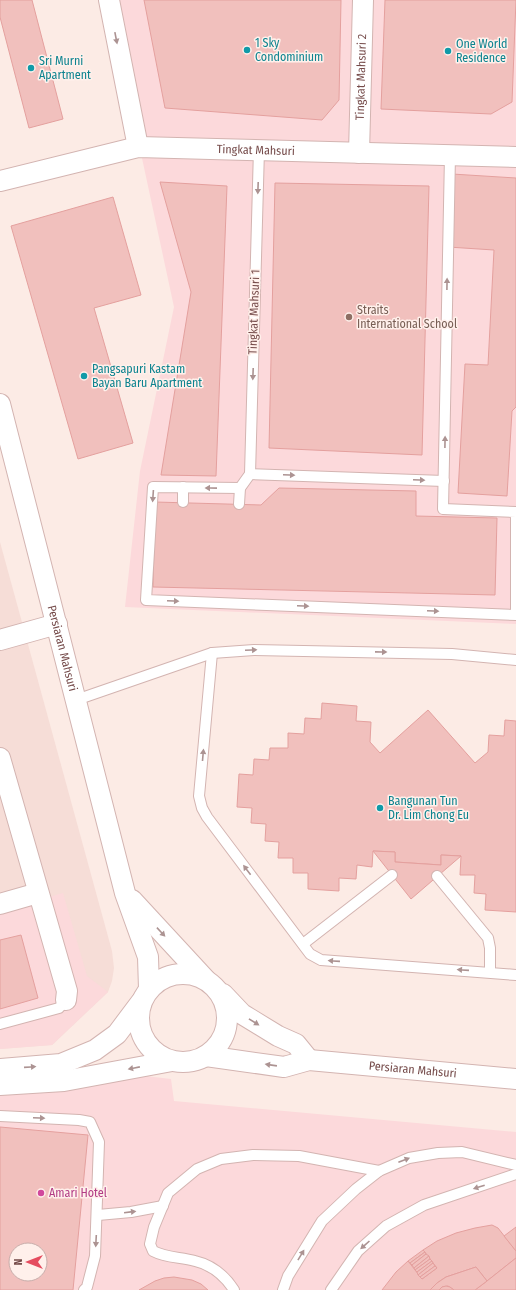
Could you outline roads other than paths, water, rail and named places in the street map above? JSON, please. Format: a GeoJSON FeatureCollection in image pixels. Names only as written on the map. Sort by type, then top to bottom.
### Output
{"type":"FeatureCollection","features":[{"type":"Feature","properties":{"kind":"street"},"geometry":{"type":"LineString","coordinates":[[109,0],[138,146]]}},
{"type":"Feature","properties":{"kind":"street","name":"Tingkat Mahsuri 2"},"geometry":{"type":"LineString","coordinates":[[359,153],[363,1]]}},
{"type":"Feature","properties":{"kind":"street","name":"Tingkat Mahsuri"},"geometry":{"type":"LineString","coordinates":[[0,181],[138,146],[516,157]]}},
{"type":"Feature","properties":{"kind":"street","name":"Persiaran Mahsuri"},"geometry":{"type":"LineString","coordinates":[[0,404],[125,893],[148,957],[145,996]]}},
{"type":"Feature","properties":{"kind":"street"},"geometry":{"type":"LineString","coordinates":[[0,640],[57,624]]}},
{"type":"Feature","properties":{"kind":"street"},"geometry":{"type":"LineString","coordinates":[[0,758],[67,991],[66,1000]]}},
{"type":"Feature","properties":{"kind":"street"},"geometry":{"type":"LineString","coordinates":[[0,904],[38,893]]}},
{"type":"Feature","properties":{"kind":"street","name":"Persiaran Mahsuri"},"geometry":{"type":"LineString","coordinates":[[125,893],[210,983],[242,1014],[278,1036],[296,1044],[309,1060]]}},
{"type":"Feature","properties":{"kind":"street"},"geometry":{"type":"LineString","coordinates":[[0,1069],[62,1073],[117,1034],[158,980],[169,975],[181,973],[194,974],[210,983],[222,998],[227,1010],[227,1024],[223,1036],[216,1048],[206,1056],[195,1060],[183,1062],[172,1061],[62,1073],[0,1085]]}},
{"type":"Feature","properties":{"kind":"street"},"geometry":{"type":"LineString","coordinates":[[145,996],[138,1017],[141,1031],[148,1045],[158,1055],[172,1061]]}},
{"type":"Feature","properties":{"kind":"street","name":"Persiaran Mahsuri"},"geometry":{"type":"LineString","coordinates":[[206,1056],[284,1067],[309,1060],[516,1079]]}},
{"type":"Feature","properties":{"kind":"lane","name":"Tingkat Mahsuri 1"},"geometry":{"type":"LineString","coordinates":[[250,474],[259,149]]}},
{"type":"Feature","properties":{"kind":"lane"},"geometry":{"type":"LineString","coordinates":[[240,488],[153,487],[146,600],[516,615],[516,512],[443,509],[450,155]]}},
{"type":"Feature","properties":{"kind":"lane"},"geometry":{"type":"LineString","coordinates":[[239,504],[240,488],[250,474],[444,481]]}},
{"type":"Feature","properties":{"kind":"lane"},"geometry":{"type":"LineString","coordinates":[[183,487],[183,502]]}},
{"type":"Feature","properties":{"kind":"lane"},"geometry":{"type":"LineString","coordinates":[[76,700],[212,653],[254,650],[396,652],[452,654],[516,660]]}},
{"type":"Feature","properties":{"kind":"lane"},"geometry":{"type":"LineString","coordinates":[[212,653],[199,796],[202,808],[207,817],[310,954],[321,960],[516,975]]}},
{"type":"Feature","properties":{"kind":"lane"},"geometry":{"type":"LineString","coordinates":[[303,944],[392,875]]}},
{"type":"Feature","properties":{"kind":"lane"},"geometry":{"type":"LineString","coordinates":[[437,876],[488,938],[490,948],[490,972]]}},
{"type":"Feature","properties":{"kind":"lane"},"geometry":{"type":"LineString","coordinates":[[0,1024],[59,1008],[66,1000]]}},
{"type":"Feature","properties":{"kind":"lane"},"geometry":{"type":"LineString","coordinates":[[0,1116],[79,1120],[90,1122],[100,1142],[98,1215],[95,1256],[87,1287],[84,1290]]}},
{"type":"Feature","properties":{"kind":"lane"},"geometry":{"type":"LineString","coordinates":[[283,1290],[288,1276],[322,1221],[356,1189],[379,1171],[409,1158],[438,1153],[462,1152],[516,1165]]}},
{"type":"Feature","properties":{"kind":"lane"},"geometry":{"type":"LineString","coordinates":[[234,1290],[227,1280],[212,1267],[197,1261],[161,1255],[153,1251],[150,1244],[154,1227],[168,1194],[197,1169],[221,1159],[253,1155],[299,1156],[379,1171]]}},
{"type":"Feature","properties":{"kind":"lane"},"geometry":{"type":"LineString","coordinates":[[332,1290],[358,1252],[386,1226],[424,1205],[516,1174]]}},
{"type":"Feature","properties":{"kind":"lane"},"geometry":{"type":"LineString","coordinates":[[98,1215],[131,1212],[163,1206]]}},
{"type":"Feature","properties":{"kind":"place","name":"1 Sky Condominium"},"geometry":{"type":"Point","coordinates":[247,50]}},
{"type":"Feature","properties":{"kind":"place","name":"One World Residence"},"geometry":{"type":"Point","coordinates":[448,51]}},
{"type":"Feature","properties":{"kind":"place","name":"Sri Murni Apartment"},"geometry":{"type":"Point","coordinates":[31,68]}},
{"type":"Feature","properties":{"kind":"place","name":"Straits International School"},"geometry":{"type":"Point","coordinates":[349,317]}},
{"type":"Feature","properties":{"kind":"place","name":"Pangsapuri Kastam Bayan Baru Apartment"},"geometry":{"type":"Point","coordinates":[84,376]}},
{"type":"Feature","properties":{"kind":"place","name":"Bangunan Tun Dr. Lim Chong Eu"},"geometry":{"type":"Point","coordinates":[380,808]}},
{"type":"Feature","properties":{"kind":"place","name":"Amari Hotel"},"geometry":{"type":"Point","coordinates":[41,1193]}}]}
